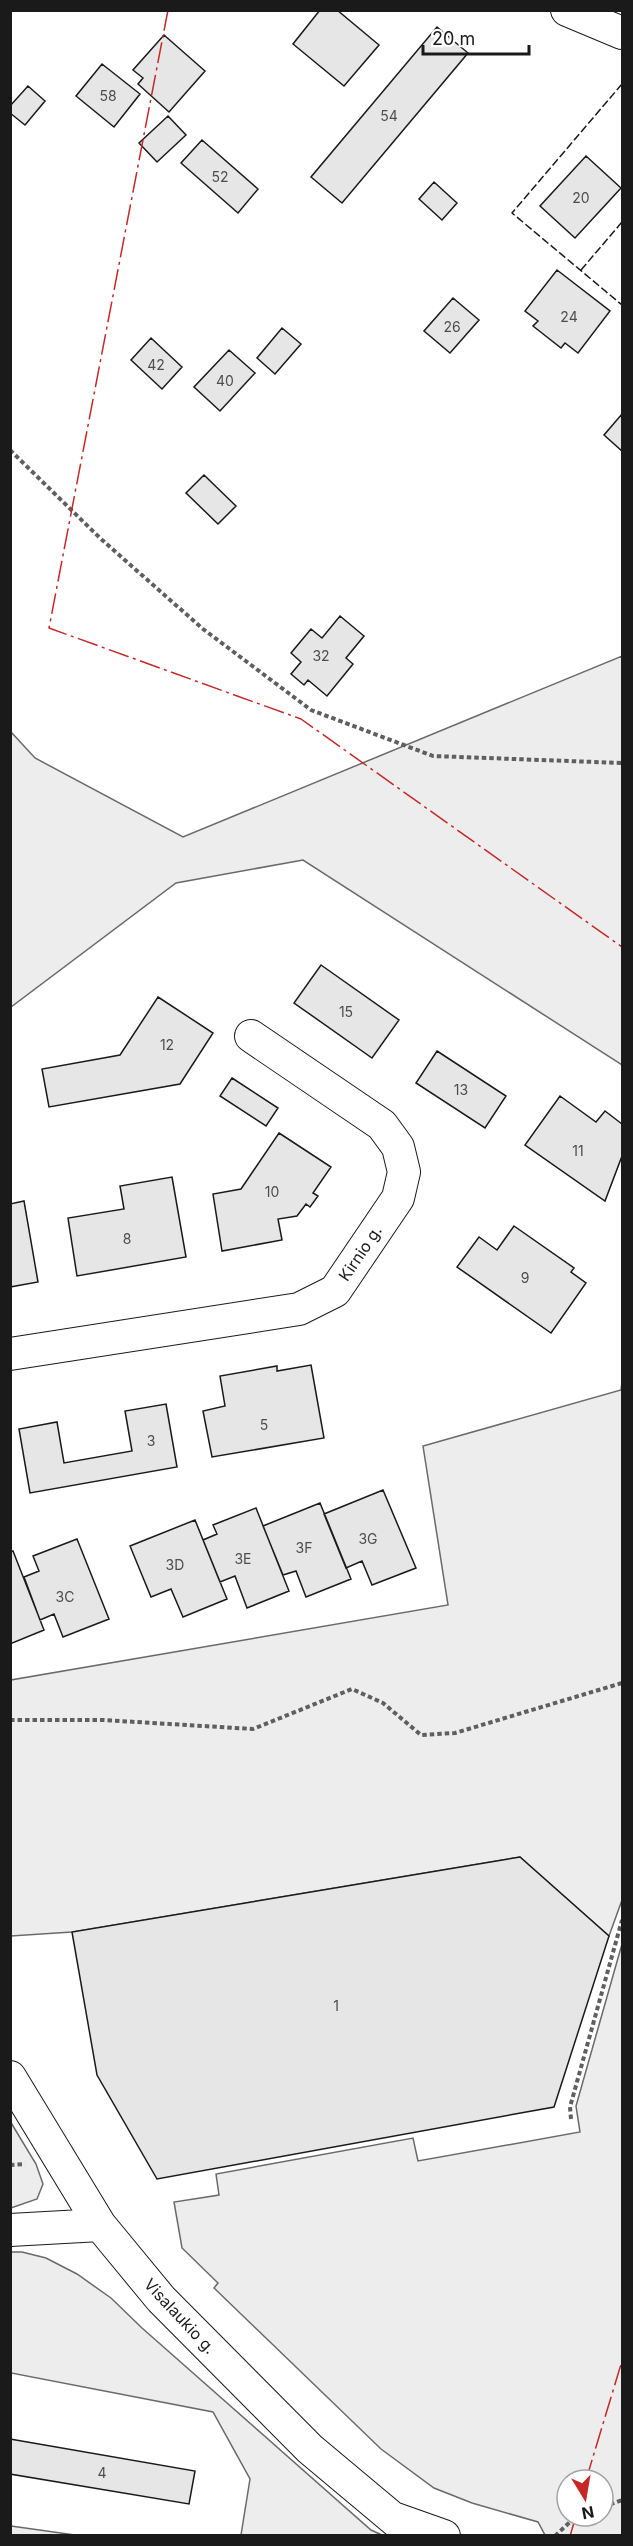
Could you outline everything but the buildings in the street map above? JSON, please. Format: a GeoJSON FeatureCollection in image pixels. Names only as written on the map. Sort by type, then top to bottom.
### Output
{"type":"FeatureCollection","features":[{"type":"Feature","properties":{"kind":"street"},"geometry":{"type":"LineString","coordinates":[[567,10],[622,33]]}},
{"type":"Feature","properties":{"kind":"street","name":"Kirnio g."},"geometry":{"type":"LineString","coordinates":[[10,1354],[299,1310],[335,1291],[398,1198],[404,1172],[398,1147],[382,1125],[251,1036]]}},
{"type":"Feature","properties":{"kind":"street","name":"Visalaukio g."},"geometry":{"type":"LineString","coordinates":[[10,2077],[100,2225],[161,2299],[310,2449],[403,2527],[444,2535]]}},
{"type":"Feature","properties":{"kind":"street"},"geometry":{"type":"LineString","coordinates":[[10,2230],[100,2225]]}},
{"type":"Feature","properties":{"kind":"path"},"geometry":{"type":"LineString","coordinates":[[10,450],[101,538],[203,628],[311,710],[433,756],[622,763]]}},
{"type":"Feature","properties":{"kind":"path"},"geometry":{"type":"LineString","coordinates":[[10,1720],[103,1720],[253,1729],[352,1689],[383,1703],[421,1735],[455,1732],[622,1683]]}},
{"type":"Feature","properties":{"kind":"path"},"geometry":{"type":"LineString","coordinates":[[571,2119],[570,2107],[622,1920]]}},
{"type":"Feature","properties":{"kind":"shaded area"},"geometry":{"type":"Polygon","coordinates":[[[622,656],[622,1065],[303,860],[176,883],[11,1007],[11,732],[35,758],[183,837],[622,656]]]}},
{"type":"Feature","properties":{"kind":"shaded area"},"geometry":{"type":"Polygon","coordinates":[[[622,1382],[622,1900],[609,1936],[520,1857],[72,1932],[11,1936],[11,1680],[448,1605],[423,1446],[621,1390],[622,1382]]]}},
{"type":"Feature","properties":{"kind":"shaded area"},"geometry":{"type":"Polygon","coordinates":[[[622,1944],[622,2535],[545,2535],[538,2522],[472,2503],[434,2488],[381,2449],[214,2288],[218,2283],[182,2248],[174,2202],[219,2195],[216,2174],[413,2138],[418,2161],[580,2132],[576,2106],[622,1944]]]}},
{"type":"Feature","properties":{"kind":"shaded area"},"geometry":{"type":"Polygon","coordinates":[[[10,2121],[36,2164],[43,2184],[37,2199],[11,2208],[10,2121]]]}},
{"type":"Feature","properties":{"kind":"shaded area"},"geometry":{"type":"Polygon","coordinates":[[[10,2252],[22,2252],[46,2258],[77,2274],[111,2298],[371,2530],[382,2535],[241,2535],[250,2479],[213,2412],[11,2373],[10,2252]]]}},
{"type":"Feature","properties":{"kind":"shaded area"},"geometry":{"type":"Polygon","coordinates":[[[11,2526],[75,2535],[11,2535],[11,2526]]]}},
{"type":"Feature","properties":{"kind":"fence"},"geometry":{"type":"LineString","coordinates":[[622,84],[512,213],[622,305]]}},
{"type":"Feature","properties":{"kind":"fence"},"geometry":{"type":"LineString","coordinates":[[581,270],[622,222]]}},
{"type":"Feature","properties":{"kind":"power"},"geometry":{"type":"LineString","coordinates":[[168,10],[49,628],[301,719],[622,947]]}},
{"type":"Feature","properties":{"kind":"power"},"geometry":{"type":"LineString","coordinates":[[590,2468],[622,2361]]}},
{"type":"Feature","properties":{"kind":"power"},"geometry":{"type":"LineString","coordinates":[[570,2536],[572,2528]]}}]}
